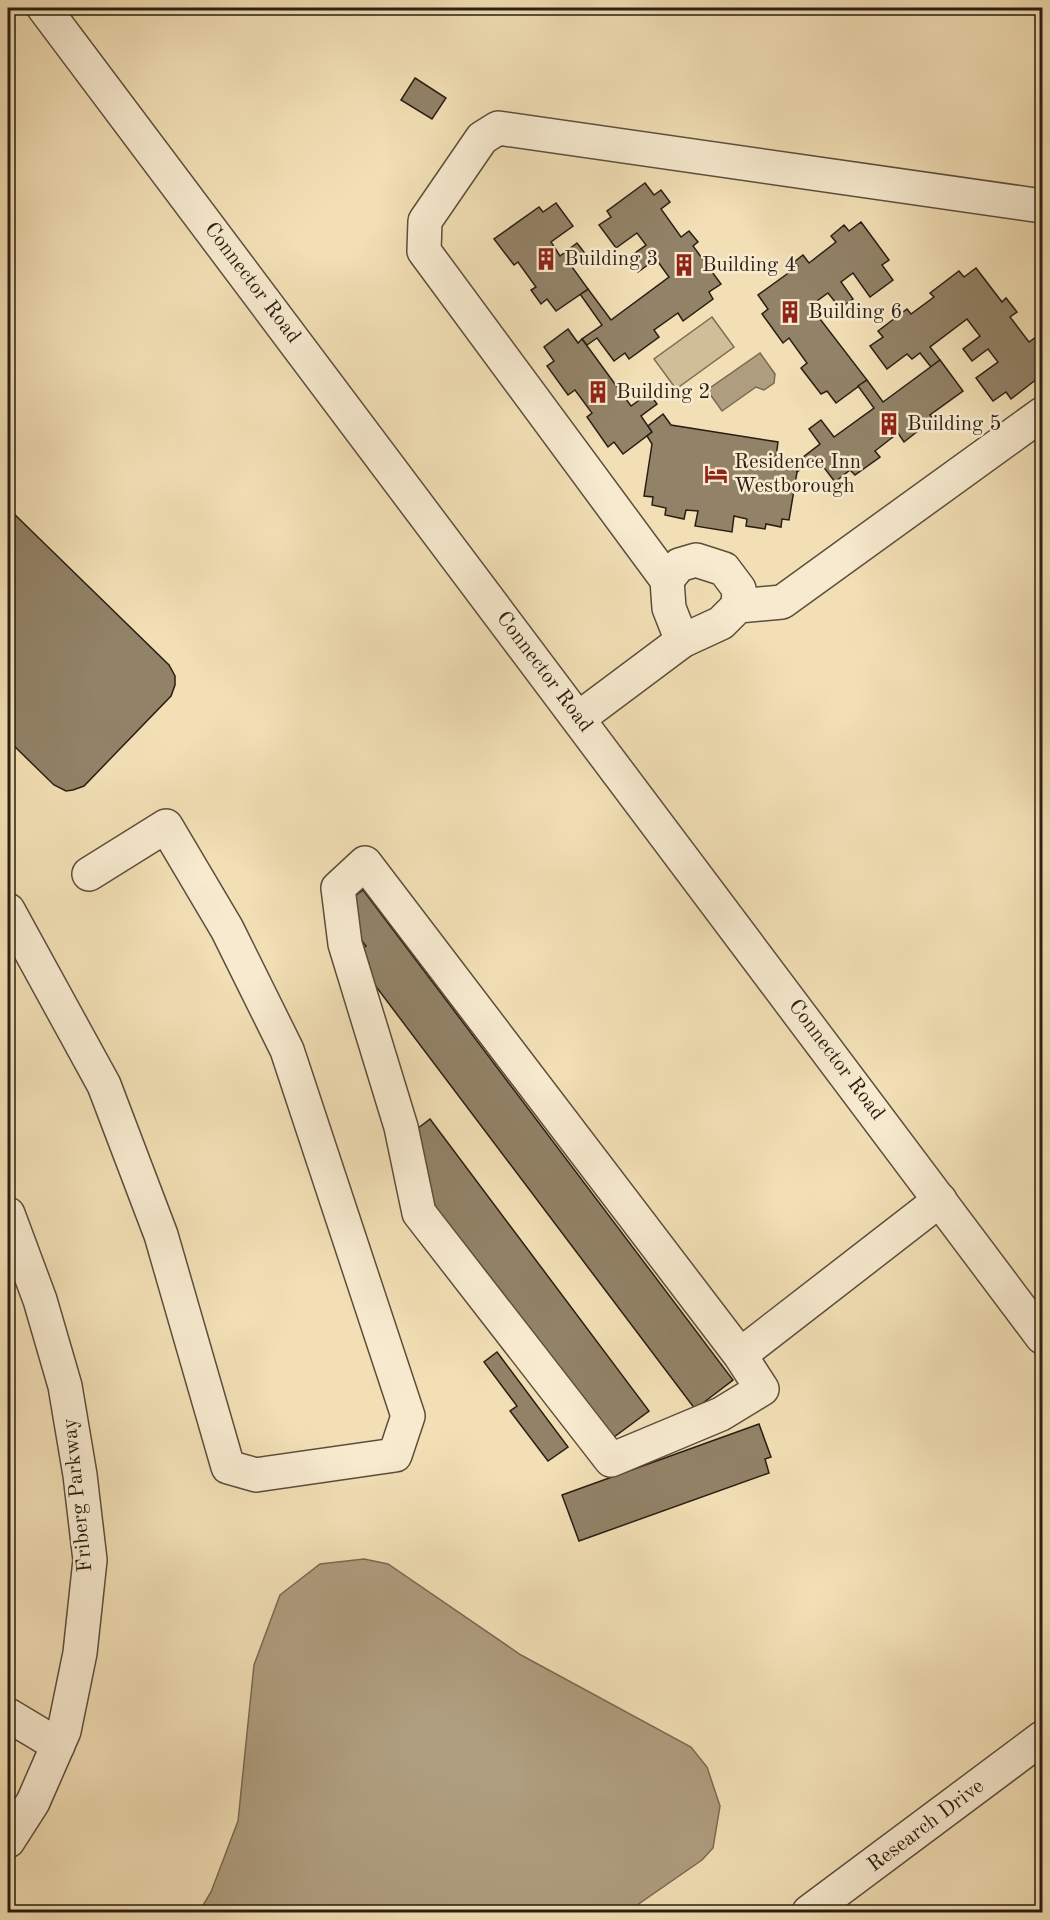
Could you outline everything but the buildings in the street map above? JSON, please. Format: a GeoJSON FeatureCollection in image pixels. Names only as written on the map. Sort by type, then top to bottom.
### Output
{"type":"FeatureCollection","features":[{"type":"Feature","properties":{"kind":"street","name":"Connector Road"},"geometry":{"type":"LineString","coordinates":[[44,8],[1042,1337]]}},
{"type":"Feature","properties":{"kind":"street"},"geometry":{"type":"LineString","coordinates":[[682,641],[669,608],[667,580],[424,250],[424,221],[482,138],[498,128],[1042,206]]}},
{"type":"Feature","properties":{"kind":"street"},"geometry":{"type":"LineString","coordinates":[[579,718],[682,641],[721,623],[738,606],[783,602],[1042,414]]}},
{"type":"Feature","properties":{"kind":"street"},"geometry":{"type":"LineString","coordinates":[[667,580],[679,565],[696,560],[724,569],[739,589],[738,606]]}},
{"type":"Feature","properties":{"kind":"street"},"geometry":{"type":"LineString","coordinates":[[8,910],[104,1085],[161,1235],[228,1467],[256,1474],[395,1455],[408,1416],[287,1050],[227,929],[166,826],[89,874]]}},
{"type":"Feature","properties":{"kind":"street"},"geometry":{"type":"LineString","coordinates":[[365,863],[740,1355],[762,1389],[721,1414],[611,1461],[419,1213],[401,1127],[345,944],[338,888],[365,863]]}},
{"type":"Feature","properties":{"kind":"street"},"geometry":{"type":"LineString","coordinates":[[740,1355],[940,1200]]}},
{"type":"Feature","properties":{"kind":"street","name":"Friberg Parkway"},"geometry":{"type":"LineString","coordinates":[[8,1214],[40,1300],[65,1386],[80,1475],[90,1560],[80,1653],[64,1731],[33,1802],[8,1841]]}},
{"type":"Feature","properties":{"kind":"street"},"geometry":{"type":"LineString","coordinates":[[8,1715],[58,1745]]}},
{"type":"Feature","properties":{"kind":"street","name":"Research Drive"},"geometry":{"type":"LineString","coordinates":[[809,1912],[952,1808],[1042,1738]]}},
{"type":"Feature","properties":{"kind":"street"},"geometry":{"type":"LineString","coordinates":[[952,1808],[1042,1761]]}},
{"type":"Feature","properties":{"kind":"shaded area"},"geometry":{"type":"Polygon","coordinates":[[[712,317],[734,347],[676,389],[654,359],[712,317]]]}},
{"type":"Feature","properties":{"kind":"shaded area"},"geometry":{"type":"Polygon","coordinates":[[[760,353],[775,374],[774,383],[764,390],[756,387],[722,411],[707,390],[760,353]]]}},
{"type":"Feature","properties":{"kind":"shaded area"},"geometry":{"type":"Polygon","coordinates":[[[364,1559],[388,1564],[521,1655],[691,1747],[707,1767],[720,1806],[713,1848],[702,1860],[627,1912],[199,1912],[211,1892],[238,1821],[254,1665],[280,1595],[320,1564],[364,1559]]]}},
{"type":"Feature","properties":{"kind":"place","name":"Building 3"},"geometry":{"type":"Point","coordinates":[546,259]}},
{"type":"Feature","properties":{"kind":"place","name":"Building 4"},"geometry":{"type":"Point","coordinates":[684,265]}},
{"type":"Feature","properties":{"kind":"place","name":"Building 6"},"geometry":{"type":"Point","coordinates":[790,312]}},
{"type":"Feature","properties":{"kind":"place","name":"Building 2"},"geometry":{"type":"Point","coordinates":[598,392]}},
{"type":"Feature","properties":{"kind":"place","name":"Building 5"},"geometry":{"type":"Point","coordinates":[889,424]}},
{"type":"Feature","properties":{"kind":"place","name":"Residence Inn Westborough"},"geometry":{"type":"Point","coordinates":[716,474]}}]}
